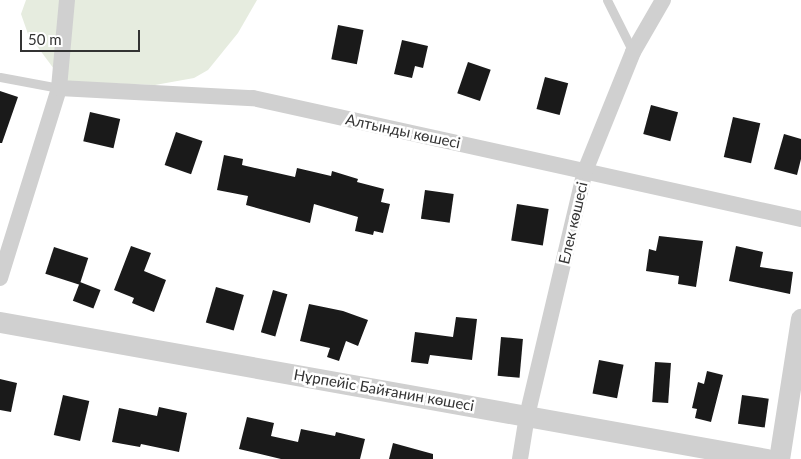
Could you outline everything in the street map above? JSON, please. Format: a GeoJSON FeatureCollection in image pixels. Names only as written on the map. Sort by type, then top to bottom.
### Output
{"type":"FeatureCollection","features":[{"type":"Feature","properties":{"kind":"street"},"geometry":{"type":"LineString","coordinates":[[0,278],[59,88],[67,0]]}},
{"type":"Feature","properties":{"kind":"street","name":"Елек көшесі"},"geometry":{"type":"LineString","coordinates":[[520,459],[527,416],[585,171],[633,52],[663,0]]}},
{"type":"Feature","properties":{"kind":"street","name":"Алтынды көшесі"},"geometry":{"type":"LineString","coordinates":[[59,88],[253,98],[801,219]]}},
{"type":"Feature","properties":{"kind":"street"},"geometry":{"type":"LineString","coordinates":[[779,459],[801,319]]}},
{"type":"Feature","properties":{"kind":"street","name":"Нұрпейіс Байғанин көшесі"},"geometry":{"type":"LineString","coordinates":[[0,322],[767,459]]}},
{"type":"Feature","properties":{"kind":"lane"},"geometry":{"type":"LineString","coordinates":[[607,0],[633,52]]}},
{"type":"Feature","properties":{"kind":"lane","name":"Алтынды көшесі"},"geometry":{"type":"LineString","coordinates":[[0,76],[59,88]]}},
{"type":"Feature","properties":{"kind":"shaded area"},"geometry":{"type":"Polygon","coordinates":[[[26,0],[257,0],[238,33],[208,70],[194,78],[155,85],[69,82],[54,69],[28,34],[21,14],[26,0]]]}},
{"type":"Feature","properties":{"kind":"building"},"geometry":{"type":"Polygon","coordinates":[[[338,25],[364,30],[357,64],[331,59],[338,25]]]}},
{"type":"Feature","properties":{"kind":"building"},"geometry":{"type":"Polygon","coordinates":[[[402,40],[428,46],[423,68],[415,66],[412,78],[394,74],[402,40]]]}},
{"type":"Feature","properties":{"kind":"building"},"geometry":{"type":"Polygon","coordinates":[[[468,62],[491,70],[480,101],[457,93],[468,62]]]}},
{"type":"Feature","properties":{"kind":"building"},"geometry":{"type":"Polygon","coordinates":[[[545,77],[568,83],[560,115],[536,109],[545,77]]]}},
{"type":"Feature","properties":{"kind":"building"},"geometry":{"type":"Polygon","coordinates":[[[0,91],[18,97],[2,143],[0,143],[0,91]]]}},
{"type":"Feature","properties":{"kind":"building"},"geometry":{"type":"Polygon","coordinates":[[[651,105],[678,112],[670,141],[643,134],[651,105]]]}},
{"type":"Feature","properties":{"kind":"building"},"geometry":{"type":"Polygon","coordinates":[[[90,112],[120,119],[113,148],[83,141],[90,112]]]}},
{"type":"Feature","properties":{"kind":"building"},"geometry":{"type":"Polygon","coordinates":[[[733,117],[760,123],[751,163],[724,157],[733,117]]]}},
{"type":"Feature","properties":{"kind":"building"},"geometry":{"type":"Polygon","coordinates":[[[176,132],[202,141],[191,174],[165,165],[176,132]]]}},
{"type":"Feature","properties":{"kind":"building"},"geometry":{"type":"Polygon","coordinates":[[[784,134],[801,139],[801,159],[797,175],[774,169],[784,134]]]}},
{"type":"Feature","properties":{"kind":"building"},"geometry":{"type":"Polygon","coordinates":[[[224,155],[243,159],[242,165],[295,177],[297,168],[331,176],[332,171],[358,179],[357,182],[384,189],[381,202],[390,204],[383,233],[374,231],[373,235],[355,231],[358,217],[314,204],[310,223],[246,205],[248,196],[217,190],[224,155]]]}},
{"type":"Feature","properties":{"kind":"building"},"geometry":{"type":"Polygon","coordinates":[[[425,190],[454,194],[450,223],[421,219],[425,190]]]}},
{"type":"Feature","properties":{"kind":"building"},"geometry":{"type":"Polygon","coordinates":[[[517,204],[549,209],[543,246],[511,241],[517,204]]]}},
{"type":"Feature","properties":{"kind":"building"},"geometry":{"type":"Polygon","coordinates":[[[659,236],[703,241],[696,287],[678,284],[679,276],[646,271],[649,249],[656,251],[659,236]]]}},
{"type":"Feature","properties":{"kind":"building"},"geometry":{"type":"Polygon","coordinates":[[[131,246],[151,253],[144,271],[166,280],[154,312],[132,303],[134,298],[114,290],[131,246]]]}},
{"type":"Feature","properties":{"kind":"building"},"geometry":{"type":"Polygon","coordinates":[[[736,246],[763,252],[760,267],[793,272],[790,294],[729,281],[736,246]]]}},
{"type":"Feature","properties":{"kind":"building"},"geometry":{"type":"Polygon","coordinates":[[[54,247],[88,258],[80,285],[45,274],[54,247]]]}},
{"type":"Feature","properties":{"kind":"building"},"geometry":{"type":"Polygon","coordinates":[[[80,282],[101,290],[93,309],[73,301],[80,282]]]}},
{"type":"Feature","properties":{"kind":"building"},"geometry":{"type":"Polygon","coordinates":[[[216,287],[244,295],[234,331],[206,323],[216,287]]]}},
{"type":"Feature","properties":{"kind":"building"},"geometry":{"type":"Polygon","coordinates":[[[273,290],[287,294],[275,336],[261,332],[273,290]]]}},
{"type":"Feature","properties":{"kind":"building"},"geometry":{"type":"Polygon","coordinates":[[[309,304],[343,311],[368,320],[358,346],[346,341],[339,361],[327,357],[330,348],[300,341],[309,304]]]}},
{"type":"Feature","properties":{"kind":"building"},"geometry":{"type":"Polygon","coordinates":[[[456,317],[477,319],[472,360],[430,355],[428,364],[411,362],[415,332],[453,337],[456,317]]]}},
{"type":"Feature","properties":{"kind":"building"},"geometry":{"type":"Polygon","coordinates":[[[501,337],[523,339],[520,378],[498,376],[501,337]]]}},
{"type":"Feature","properties":{"kind":"building"},"geometry":{"type":"Polygon","coordinates":[[[599,360],[624,365],[617,398],[593,393],[599,360]]]}},
{"type":"Feature","properties":{"kind":"building"},"geometry":{"type":"Polygon","coordinates":[[[655,362],[671,363],[668,403],[652,402],[655,362]]]}},
{"type":"Feature","properties":{"kind":"building"},"geometry":{"type":"Polygon","coordinates":[[[707,371],[723,375],[711,422],[695,418],[697,409],[692,408],[698,382],[704,384],[707,371]]]}},
{"type":"Feature","properties":{"kind":"building"},"geometry":{"type":"Polygon","coordinates":[[[0,379],[17,383],[11,412],[0,410],[0,379]]]}},
{"type":"Feature","properties":{"kind":"building"},"geometry":{"type":"Polygon","coordinates":[[[63,395],[89,401],[80,441],[54,435],[63,395]]]}},
{"type":"Feature","properties":{"kind":"building"},"geometry":{"type":"Polygon","coordinates":[[[742,395],[769,399],[765,427],[738,424],[742,395]]]}},
{"type":"Feature","properties":{"kind":"building"},"geometry":{"type":"Polygon","coordinates":[[[159,407],[187,413],[179,452],[141,444],[140,447],[112,442],[119,408],[157,416],[159,407]]]}},
{"type":"Feature","properties":{"kind":"building"},"geometry":{"type":"Polygon","coordinates":[[[247,417],[274,423],[271,436],[298,442],[301,429],[335,436],[336,432],[365,439],[360,459],[281,459],[239,449],[247,417]]]}},
{"type":"Feature","properties":{"kind":"building"},"geometry":{"type":"Polygon","coordinates":[[[393,443],[433,454],[433,459],[389,459],[393,443]]]}}]}
